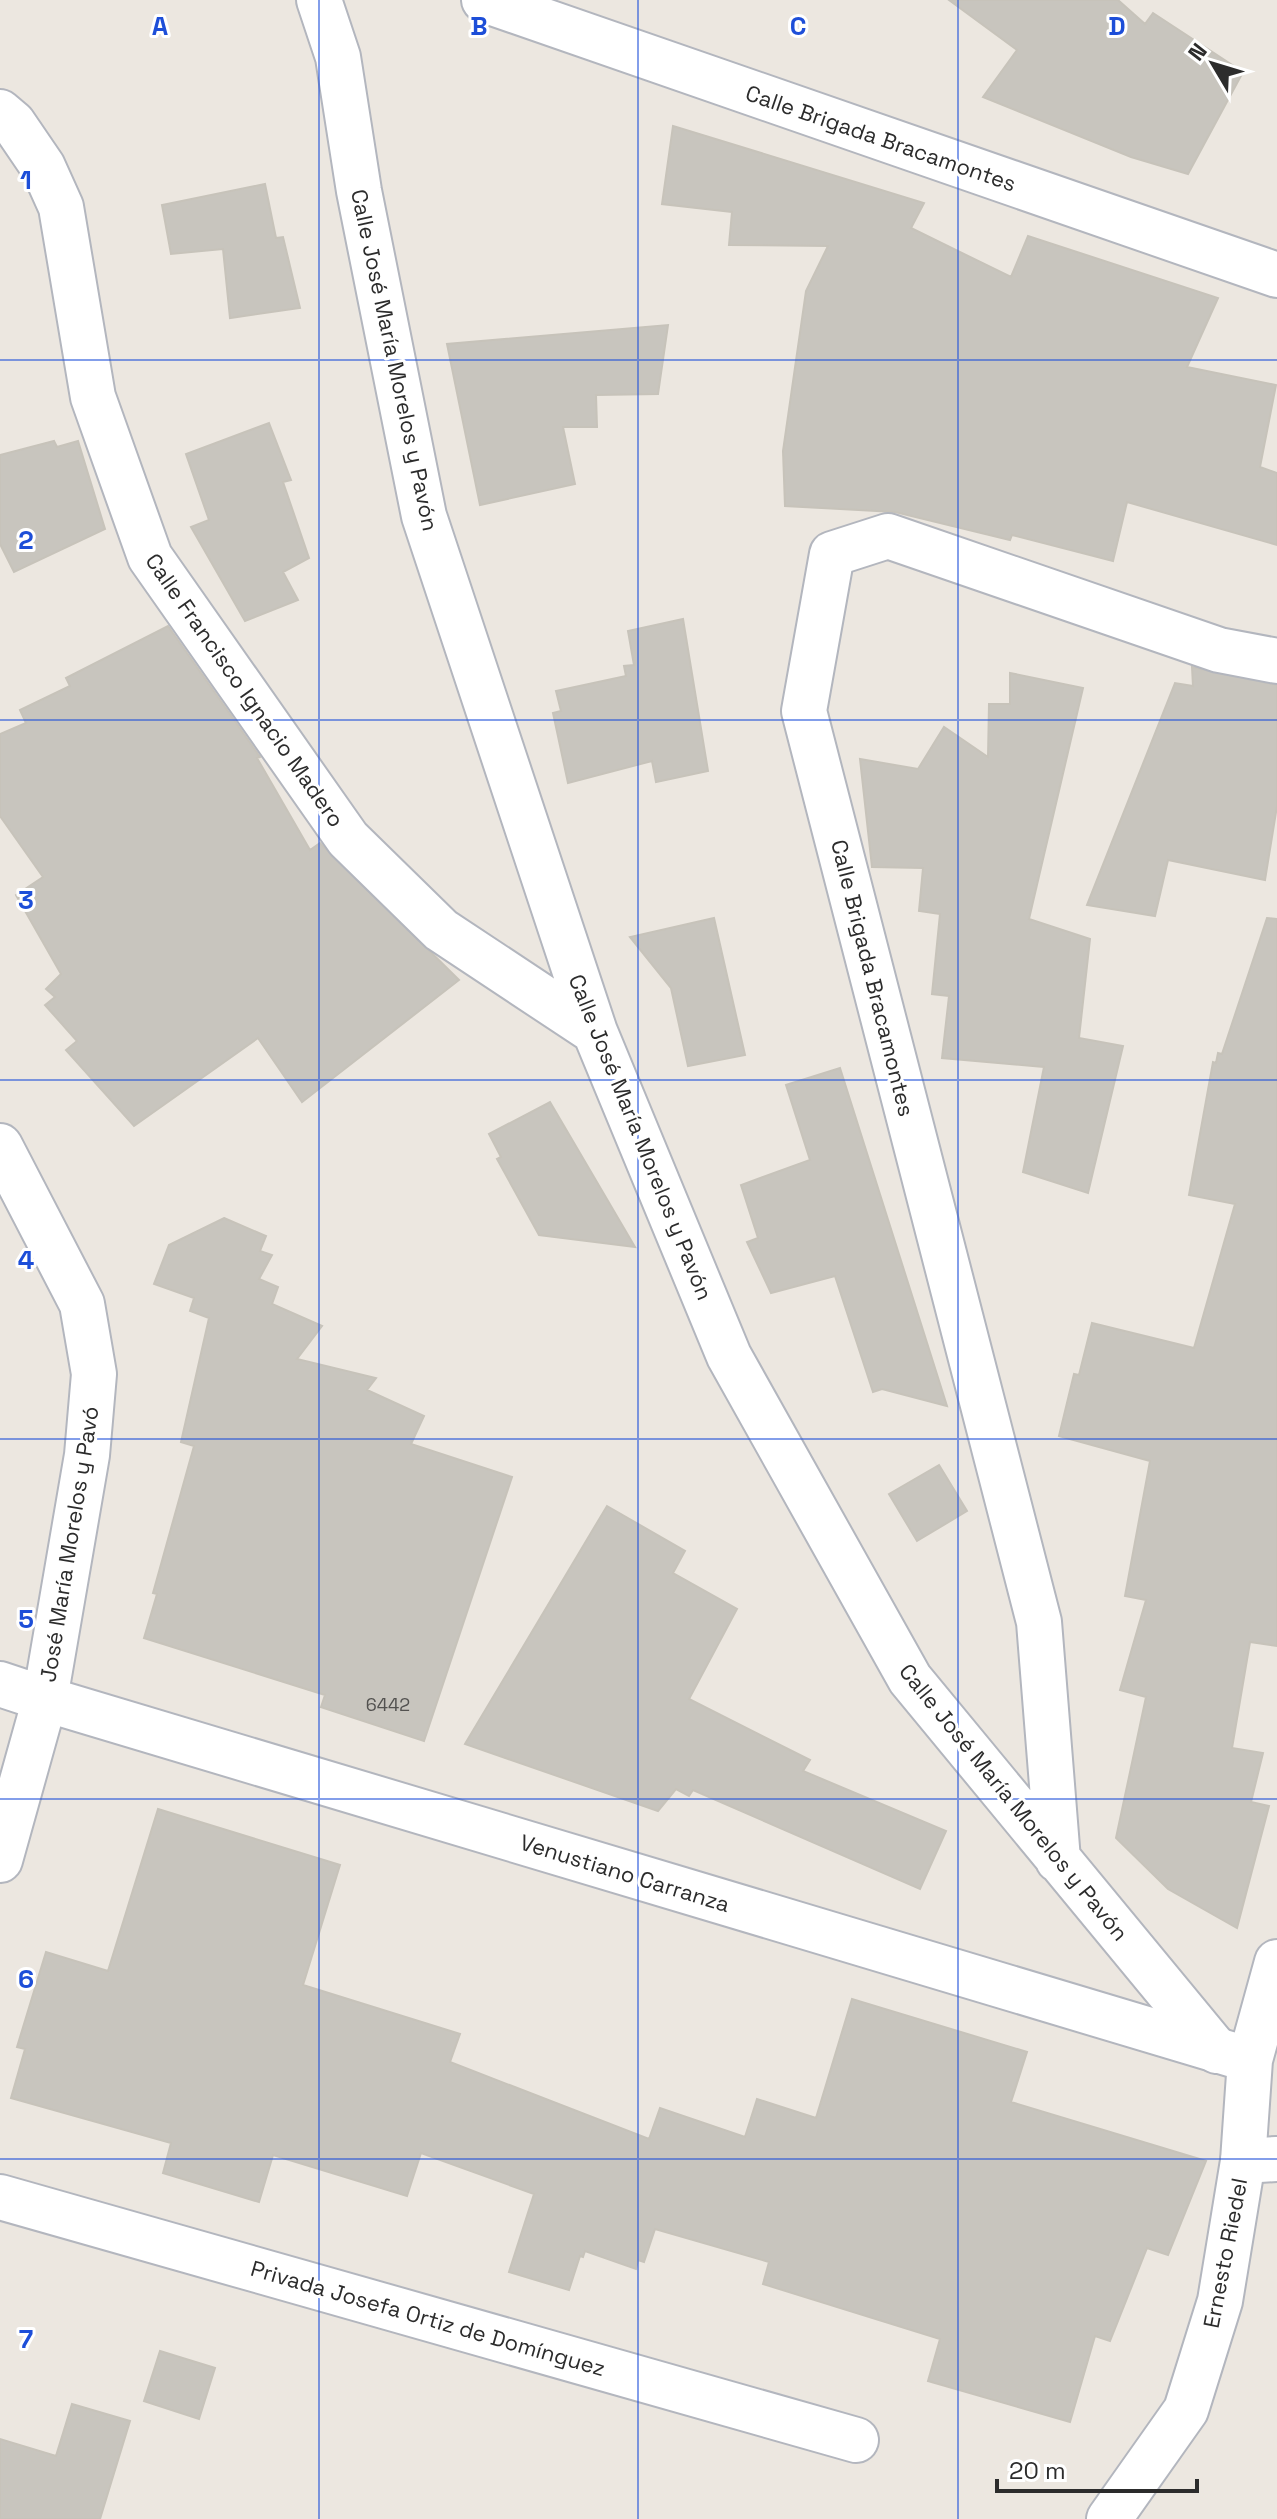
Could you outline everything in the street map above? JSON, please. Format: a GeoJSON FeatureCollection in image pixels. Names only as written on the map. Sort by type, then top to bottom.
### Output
{"type":"FeatureCollection","features":[{"type":"Feature","properties":{"kind":"street","name":"Calle José María Morelos y Pavón"},"geometry":{"type":"LineString","coordinates":[[319,0],[338,57],[359,191],[424,516],[595,1032],[729,1356],[760,1417],[910,1679],[1058,1860],[1234,2056]]}},
{"type":"Feature","properties":{"kind":"street","name":"Calle Brigada Bracamontes"},"geometry":{"type":"LineString","coordinates":[[484,0],[1277,275]]}},
{"type":"Feature","properties":{"kind":"street","name":"Calle Francisco Ignacio Madero"},"geometry":{"type":"LineString","coordinates":[[0,112],[13,123],[43,167],[61,207],[93,397],[150,557],[348,839],[441,930],[595,1032]]}},
{"type":"Feature","properties":{"kind":"street","name":"Calle Brigada Bracamontes"},"geometry":{"type":"LineString","coordinates":[[1058,1860],[1039,1622],[804,711],[832,554],[888,536],[1219,650],[1277,661]]}},
{"type":"Feature","properties":{"kind":"street","name":"José María Morelos y Pavó"},"geometry":{"type":"LineString","coordinates":[[0,1146],[82,1304],[94,1374],[87,1455],[45,1699],[0,1860]]}},
{"type":"Feature","properties":{"kind":"street","name":"Venustiano Carranza"},"geometry":{"type":"LineString","coordinates":[[0,1684],[1234,2056]]}},
{"type":"Feature","properties":{"kind":"street","name":"Ernesto Riedel"},"geometry":{"type":"LineString","coordinates":[[1109,2519],[1186,2410],[1220,2301],[1260,2160],[1234,2056],[1277,1962]]}},
{"type":"Feature","properties":{"kind":"street","name":"Privada Josefa Ortiz de Domínguez"},"geometry":{"type":"LineString","coordinates":[[0,2197],[856,2440]]}},
{"type":"Feature","properties":{"kind":"building"},"geometry":{"type":"Polygon","coordinates":[[[949,0],[1118,0],[1145,24],[1153,13],[1243,72],[1188,174],[1131,157],[983,97],[1017,50],[949,0]]]}},
{"type":"Feature","properties":{"kind":"building"},"geometry":{"type":"Polygon","coordinates":[[[673,126],[924,203],[911,228],[1011,277],[1028,236],[1218,298],[1187,367],[1276,385],[1260,467],[1277,473],[1277,545],[1127,502],[1113,561],[1012,535],[1010,540],[895,512],[785,506],[783,451],[806,291],[828,246],[729,245],[732,212],[662,204],[673,126]]]}},
{"type":"Feature","properties":{"kind":"building"},"geometry":{"type":"Polygon","coordinates":[[[265,184],[276,238],[283,237],[300,308],[230,318],[223,249],[171,254],[162,205],[265,184]]]}},
{"type":"Feature","properties":{"kind":"building"},"geometry":{"type":"Polygon","coordinates":[[[668,325],[658,394],[596,395],[597,427],[563,427],[575,484],[480,505],[447,344],[668,325]]]}},
{"type":"Feature","properties":{"kind":"building"},"geometry":{"type":"Polygon","coordinates":[[[269,423],[291,480],[283,482],[309,558],[283,572],[298,600],[245,621],[191,527],[209,520],[186,454],[269,423]]]}},
{"type":"Feature","properties":{"kind":"building"},"geometry":{"type":"Polygon","coordinates":[[[54,441],[57,447],[78,441],[105,529],[14,572],[0,544],[0,455],[54,441]]]}},
{"type":"Feature","properties":{"kind":"building"},"geometry":{"type":"Polygon","coordinates":[[[683,619],[708,771],[656,782],[652,761],[568,783],[553,713],[561,711],[556,691],[626,676],[624,666],[634,665],[628,631],[683,619]]]}},
{"type":"Feature","properties":{"kind":"building"},"geometry":{"type":"Polygon","coordinates":[[[168,626],[260,757],[257,758],[310,850],[320,843],[459,980],[302,1102],[258,1038],[134,1126],[66,1050],[77,1041],[45,1005],[55,997],[46,989],[61,974],[16,895],[43,877],[0,816],[0,734],[26,723],[20,710],[70,686],[66,678],[168,626]]]}},
{"type":"Feature","properties":{"kind":"building"},"geometry":{"type":"Polygon","coordinates":[[[1192,667],[1277,685],[1277,806],[1265,880],[1168,860],[1155,916],[1087,905],[1175,683],[1193,686],[1192,667]]]}},
{"type":"Feature","properties":{"kind":"building"},"geometry":{"type":"Polygon","coordinates":[[[1010,673],[1083,688],[1029,919],[1090,939],[1079,1038],[1123,1046],[1088,1193],[1023,1172],[1044,1067],[942,1058],[949,996],[932,994],[940,914],[919,911],[923,868],[872,867],[860,759],[918,769],[944,727],[988,757],[989,704],[1010,704],[1010,673]]]}},
{"type":"Feature","properties":{"kind":"building"},"geometry":{"type":"Polygon","coordinates":[[[714,918],[745,1055],[688,1066],[671,988],[630,937],[714,918]]]}},
{"type":"Feature","properties":{"kind":"building"},"geometry":{"type":"Polygon","coordinates":[[[1267,918],[1277,919],[1277,1646],[1250,1642],[1232,1748],[1263,1753],[1251,1802],[1269,1806],[1237,1928],[1168,1889],[1116,1838],[1146,1697],[1120,1690],[1146,1600],[1125,1596],[1150,1461],[1059,1436],[1074,1374],[1079,1375],[1092,1323],[1194,1348],[1235,1204],[1189,1195],[1213,1062],[1216,1063],[1218,1053],[1222,1054],[1267,918]]]}},
{"type":"Feature","properties":{"kind":"building"},"geometry":{"type":"Polygon","coordinates":[[[840,1068],[947,1406],[882,1389],[873,1392],[835,1276],[771,1293],[747,1242],[758,1238],[741,1185],[810,1160],[786,1085],[840,1068]]]}},
{"type":"Feature","properties":{"kind":"building"},"geometry":{"type":"Polygon","coordinates":[[[550,1102],[635,1247],[539,1235],[497,1159],[501,1157],[489,1134],[550,1102]]]}},
{"type":"Feature","properties":{"kind":"building"},"geometry":{"type":"Polygon","coordinates":[[[224,1218],[266,1236],[260,1251],[272,1255],[259,1279],[278,1287],[272,1304],[322,1326],[297,1359],[376,1378],[367,1390],[424,1416],[411,1444],[512,1477],[424,1741],[321,1707],[325,1695],[144,1638],[157,1594],[153,1593],[194,1446],[181,1442],[209,1318],[190,1311],[194,1298],[154,1284],[169,1245],[224,1218]]]}},
{"type":"Feature","properties":{"kind":"building"},"geometry":{"type":"Polygon","coordinates":[[[939,1465],[967,1511],[917,1541],[889,1494],[939,1465]]]}},
{"type":"Feature","properties":{"kind":"building"},"geometry":{"type":"Polygon","coordinates":[[[607,1506],[685,1551],[673,1573],[737,1609],[689,1699],[810,1760],[803,1771],[946,1831],[920,1889],[693,1790],[689,1796],[676,1789],[658,1811],[465,1744],[607,1506]]]}},
{"type":"Feature","properties":{"kind":"building"},"geometry":{"type":"Polygon","coordinates":[[[158,1809],[340,1865],[303,1985],[460,2034],[450,2062],[649,2139],[660,2108],[745,2137],[757,2099],[816,2118],[852,1999],[1027,2052],[1011,2102],[1206,2161],[1168,2255],[1147,2248],[1110,2341],[1095,2336],[1070,2422],[928,2381],[940,2339],[763,2284],[769,2262],[655,2229],[644,2262],[638,2260],[636,2269],[585,2251],[583,2257],[580,2256],[569,2290],[509,2272],[534,2194],[421,2153],[407,2196],[273,2155],[259,2202],[163,2173],[171,2143],[11,2098],[25,2049],[17,2047],[46,1952],[108,1971],[158,1809]]]}},
{"type":"Feature","properties":{"kind":"building"},"geometry":{"type":"Polygon","coordinates":[[[160,2351],[215,2368],[199,2419],[144,2401],[160,2351]]]}},
{"type":"Feature","properties":{"kind":"building"},"geometry":{"type":"Polygon","coordinates":[[[72,2404],[130,2421],[100,2519],[0,2519],[0,2439],[56,2456],[72,2404]]]}}]}
